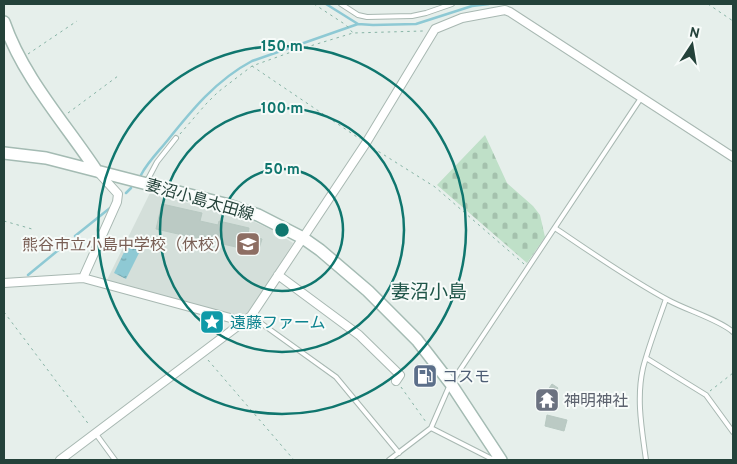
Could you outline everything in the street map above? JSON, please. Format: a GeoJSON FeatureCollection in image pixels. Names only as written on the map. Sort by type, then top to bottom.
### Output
{"type":"FeatureCollection","features":[{"type":"Feature","properties":{"kind":"main road"},"geometry":{"type":"LineString","coordinates":[[4,22],[21,60],[96,170]]}},
{"type":"Feature","properties":{"kind":"main road","name":"妻沼小島太田線"},"geometry":{"type":"LineString","coordinates":[[4,153],[33,155],[147,183],[249,211],[303,238],[330,258],[383,305],[423,346],[451,384],[500,459]]}},
{"type":"Feature","properties":{"kind":"street"},"geometry":{"type":"LineString","coordinates":[[60,460],[252,316],[366,143],[435,29],[462,18],[505,10],[510,12],[733,157]]}},
{"type":"Feature","properties":{"kind":"street"},"geometry":{"type":"LineString","coordinates":[[83,278],[117,202],[118,194],[96,170]]}},
{"type":"Feature","properties":{"kind":"street"},"geometry":{"type":"LineString","coordinates":[[278,275],[359,335],[400,375],[396,381]]}},
{"type":"Feature","properties":{"kind":"street"},"geometry":{"type":"LineString","coordinates":[[4,283],[83,278],[245,322]]}},
{"type":"Feature","properties":{"kind":"lane"},"geometry":{"type":"LineString","coordinates":[[341,4],[367,17],[412,16],[452,4]]}},
{"type":"Feature","properties":{"kind":"lane"},"geometry":{"type":"LineString","coordinates":[[389,460],[431,428],[451,384],[641,98]]}},
{"type":"Feature","properties":{"kind":"lane"},"geometry":{"type":"LineString","coordinates":[[147,183],[157,162],[176,138]]}},
{"type":"Feature","properties":{"kind":"lane"},"geometry":{"type":"LineString","coordinates":[[555,228],[608,264],[666,299],[733,332]]}},
{"type":"Feature","properties":{"kind":"lane"},"geometry":{"type":"LineString","coordinates":[[646,460],[640,424],[640,396],[643,369],[666,299]]}},
{"type":"Feature","properties":{"kind":"lane"},"geometry":{"type":"LineString","coordinates":[[252,316],[336,377],[399,453]]}},
{"type":"Feature","properties":{"kind":"lane"},"geometry":{"type":"LineString","coordinates":[[646,358],[706,395],[733,432]]}},
{"type":"Feature","properties":{"kind":"lane"},"geometry":{"type":"LineString","coordinates":[[431,428],[492,459],[500,459]]}},
{"type":"Feature","properties":{"kind":"lane"},"geometry":{"type":"LineString","coordinates":[[95,433],[115,460]]}},
{"type":"Feature","properties":{"kind":"path"},"geometry":{"type":"LineString","coordinates":[[314,4],[346,25],[353,32]]}},
{"type":"Feature","properties":{"kind":"path"},"geometry":{"type":"LineString","coordinates":[[708,4],[733,20]]}},
{"type":"Feature","properties":{"kind":"path"},"geometry":{"type":"LineString","coordinates":[[21,60],[77,20]]}},
{"type":"Feature","properties":{"kind":"path"},"geometry":{"type":"LineString","coordinates":[[176,138],[212,98],[252,66],[353,32],[435,29]]}},
{"type":"Feature","properties":{"kind":"path"},"geometry":{"type":"LineString","coordinates":[[252,66],[435,187],[529,268]]}},
{"type":"Feature","properties":{"kind":"path"},"geometry":{"type":"LineString","coordinates":[[60,119],[118,76]]}},
{"type":"Feature","properties":{"kind":"path"},"geometry":{"type":"LineString","coordinates":[[4,221],[32,229]]}},
{"type":"Feature","properties":{"kind":"path"},"geometry":{"type":"LineString","coordinates":[[4,312],[95,433]]}},
{"type":"Feature","properties":{"kind":"path"},"geometry":{"type":"LineString","coordinates":[[203,354],[294,460]]}},
{"type":"Feature","properties":{"kind":"path"},"geometry":{"type":"LineString","coordinates":[[706,395],[733,373]]}},
{"type":"Feature","properties":{"kind":"path"},"geometry":{"type":"LineString","coordinates":[[396,381],[431,428]]}},
{"type":"Feature","properties":{"kind":"shaded area"},"geometry":{"type":"Polygon","coordinates":[[[150,193],[248,219],[274,231],[293,243],[249,313],[242,317],[107,280],[150,193]]]}},
{"type":"Feature","properties":{"kind":"green space"},"geometry":{"type":"Polygon","coordinates":[[[485,135],[507,183],[533,206],[540,215],[545,237],[527,263],[437,185],[485,135]]]}},
{"type":"Feature","properties":{"kind":"water"},"geometry":{"type":"Polygon","coordinates":[[[128,244],[140,251],[126,279],[114,273],[128,244]]]}},
{"type":"Feature","properties":{"kind":"building"},"geometry":{"type":"Polygon","coordinates":[[[162,204],[202,213],[200,221],[218,225],[219,221],[249,228],[248,235],[262,239],[258,252],[156,229],[162,204]]]}},
{"type":"Feature","properties":{"kind":"building"},"geometry":{"type":"Polygon","coordinates":[[[552,384],[558,388],[551,399],[553,400],[550,407],[541,400],[552,384]]]}},
{"type":"Feature","properties":{"kind":"building"},"geometry":{"type":"Polygon","coordinates":[[[547,415],[567,420],[564,431],[545,426],[547,415]]]}},
{"type":"Feature","properties":{"kind":"waterway"},"geometry":{"type":"LineString","coordinates":[[326,4],[358,24],[373,25],[416,24],[472,6],[489,4]]}},
{"type":"Feature","properties":{"kind":"waterway"},"geometry":{"type":"LineString","coordinates":[[141,175],[146,166],[195,108],[227,77],[252,61],[358,24]]}},
{"type":"Feature","properties":{"kind":"waterway"},"geometry":{"type":"LineString","coordinates":[[126,193],[131,188]]}},
{"type":"Feature","properties":{"kind":"waterway"},"geometry":{"type":"LineString","coordinates":[[75,236],[110,208]]}},
{"type":"Feature","properties":{"kind":"waterway"},"geometry":{"type":"LineString","coordinates":[[28,275],[67,243]]}},
{"type":"Feature","properties":{"kind":"place","name":"熊谷市立小島中学校（休校）"},"geometry":{"type":"Point","coordinates":[248,244]}},
{"type":"Feature","properties":{"kind":"place","name":"遠藤ファーム"},"geometry":{"type":"Point","coordinates":[212,322]}},
{"type":"Feature","properties":{"kind":"place","name":"コスモ"},"geometry":{"type":"Point","coordinates":[425,376]}},
{"type":"Feature","properties":{"kind":"place","name":"神明神社"},"geometry":{"type":"Point","coordinates":[547,400]}},
{"type":"Feature","properties":{"kind":"district","name":"妻沼小島"},"geometry":{"type":"Point","coordinates":[429,291]}}]}
